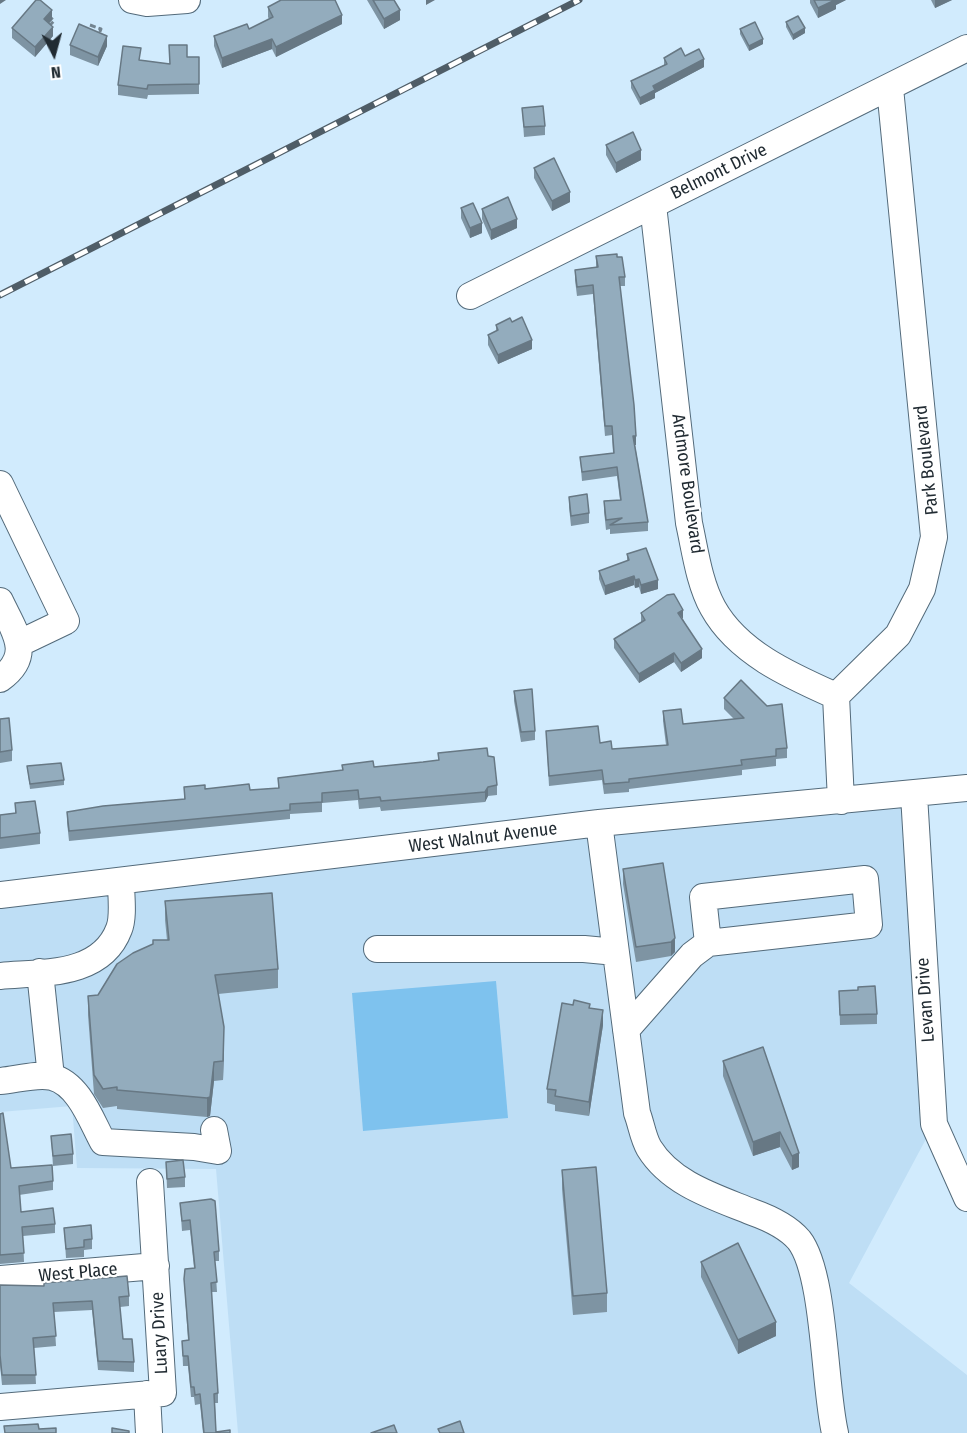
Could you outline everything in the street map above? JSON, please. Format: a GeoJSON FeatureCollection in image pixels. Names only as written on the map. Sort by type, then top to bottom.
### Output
{"type":"FeatureCollection","features":[{"type":"Feature","properties":{"kind":"street"},"geometry":{"type":"LineString","coordinates":[[132,0],[147,3],[187,0]]}},
{"type":"Feature","properties":{"kind":"street","name":"Belmont Drive"},"geometry":{"type":"LineString","coordinates":[[471,296],[967,48]]}},
{"type":"Feature","properties":{"kind":"street","name":"Park Boulevard"},"geometry":{"type":"LineString","coordinates":[[836,696],[898,635],[922,589],[934,537],[890,88]]}},
{"type":"Feature","properties":{"kind":"street","name":"Ardmore Boulevard"},"geometry":{"type":"LineString","coordinates":[[653,205],[689,523],[700,570],[713,608],[737,638],[784,673],[836,696]]}},
{"type":"Feature","properties":{"kind":"street"},"geometry":{"type":"LineString","coordinates":[[0,484],[66,621],[20,644]]}},
{"type":"Feature","properties":{"kind":"street"},"geometry":{"type":"LineString","coordinates":[[0,602],[20,644],[20,655],[8,674],[0,679]]}},
{"type":"Feature","properties":{"kind":"street"},"geometry":{"type":"LineString","coordinates":[[836,696],[841,801]]}},
{"type":"Feature","properties":{"kind":"street","name":"West Walnut Avenue"},"geometry":{"type":"LineString","coordinates":[[0,895],[599,824],[914,795],[967,788]]}},
{"type":"Feature","properties":{"kind":"street","name":"Levan Drive"},"geometry":{"type":"LineString","coordinates":[[914,795],[934,1124],[967,1198]]}},
{"type":"Feature","properties":{"kind":"street"},"geometry":{"type":"LineString","coordinates":[[599,824],[637,1113],[648,1147],[675,1176],[698,1190],[776,1222],[799,1240],[814,1276],[829,1409],[835,1433]]}},
{"type":"Feature","properties":{"kind":"street"},"geometry":{"type":"LineString","coordinates":[[626,1030],[692,955],[708,943],[869,925],[865,879],[703,897],[708,943]]}},
{"type":"Feature","properties":{"kind":"street"},"geometry":{"type":"LineString","coordinates":[[0,976],[81,968],[103,954],[120,928],[121,882]]}},
{"type":"Feature","properties":{"kind":"street"},"geometry":{"type":"LineString","coordinates":[[377,950],[584,949],[616,952]]}},
{"type":"Feature","properties":{"kind":"street"},"geometry":{"type":"LineString","coordinates":[[40,972],[51,1077]]}},
{"type":"Feature","properties":{"kind":"street"},"geometry":{"type":"LineString","coordinates":[[0,1076],[0,1081],[51,1077],[70,1086],[83,1103],[103,1142],[194,1147],[218,1151],[214,1130]]}},
{"type":"Feature","properties":{"kind":"street","name":"Luary Drive"},"geometry":{"type":"LineString","coordinates":[[0,1407],[163,1393],[150,1182]]}},
{"type":"Feature","properties":{"kind":"street","name":"West Place"},"geometry":{"type":"LineString","coordinates":[[0,1279],[156,1266]]}},
{"type":"Feature","properties":{"kind":"street"},"geometry":{"type":"LineString","coordinates":[[147,1394],[149,1433]]}},
{"type":"Feature","properties":{"kind":"path"},"geometry":{"type":"LineString","coordinates":[[45,30],[54,21],[46,13]]}},
{"type":"Feature","properties":{"kind":"path"},"geometry":{"type":"LineString","coordinates":[[90,25],[101,30],[96,41]]}},
{"type":"Feature","properties":{"kind":"shaded area"},"geometry":{"type":"Polygon","coordinates":[[[913,795],[934,1124],[849,1283],[967,1375],[967,1433],[238,1433],[216,1169],[77,1168],[72,1106],[0,1112],[0,895],[913,795]]]}},
{"type":"Feature","properties":{"kind":"shaded area"},"geometry":{"type":"Polygon","coordinates":[[[496,981],[508,1118],[363,1131],[352,993],[496,981]]]}},
{"type":"Feature","properties":{"kind":"building"},"geometry":{"type":"Polygon","coordinates":[[[36,0],[40,0],[52,10],[44,19],[53,27],[35,47],[12,28],[36,0]]]}},
{"type":"Feature","properties":{"kind":"building"},"geometry":{"type":"Polygon","coordinates":[[[281,0],[335,0],[342,15],[276,47],[272,39],[222,58],[214,36],[247,24],[249,29],[273,17],[268,7],[281,0]]]}},
{"type":"Feature","properties":{"kind":"building"},"geometry":{"type":"Polygon","coordinates":[[[373,0],[394,0],[400,10],[384,19],[373,0]]]}},
{"type":"Feature","properties":{"kind":"building"},"geometry":{"type":"Polygon","coordinates":[[[814,0],[835,0],[818,8],[814,0]]]}},
{"type":"Feature","properties":{"kind":"building"},"geometry":{"type":"Polygon","coordinates":[[[798,16],[805,28],[793,35],[786,22],[798,16]]]}},
{"type":"Feature","properties":{"kind":"building"},"geometry":{"type":"Polygon","coordinates":[[[755,22],[763,39],[749,46],[740,29],[755,22]]]}},
{"type":"Feature","properties":{"kind":"building"},"geometry":{"type":"Polygon","coordinates":[[[79,24],[107,36],[98,57],[70,45],[79,24]]]}},
{"type":"Feature","properties":{"kind":"building"},"geometry":{"type":"Polygon","coordinates":[[[169,45],[187,45],[187,57],[199,57],[199,84],[148,85],[147,89],[118,85],[123,46],[141,48],[139,60],[170,64],[169,45]]]}},
{"type":"Feature","properties":{"kind":"building"},"geometry":{"type":"Polygon","coordinates":[[[681,48],[685,56],[699,49],[704,59],[653,86],[655,90],[640,98],[631,81],[667,64],[664,58],[681,48]]]}},
{"type":"Feature","properties":{"kind":"building"},"geometry":{"type":"Polygon","coordinates":[[[543,106],[545,126],[524,127],[522,108],[543,106]]]}},
{"type":"Feature","properties":{"kind":"building"},"geometry":{"type":"Polygon","coordinates":[[[633,132],[641,150],[616,163],[606,145],[633,132]]]}},
{"type":"Feature","properties":{"kind":"building"},"geometry":{"type":"Polygon","coordinates":[[[554,158],[570,192],[552,201],[534,168],[554,158]]]}},
{"type":"Feature","properties":{"kind":"building"},"geometry":{"type":"Polygon","coordinates":[[[508,197],[517,219],[491,230],[482,209],[508,197]]]}},
{"type":"Feature","properties":{"kind":"building"},"geometry":{"type":"Polygon","coordinates":[[[473,203],[482,223],[470,228],[461,208],[473,203]]]}},
{"type":"Feature","properties":{"kind":"building"},"geometry":{"type":"Polygon","coordinates":[[[617,254],[617,257],[622,257],[625,277],[619,277],[634,405],[636,436],[633,436],[648,522],[610,525],[622,518],[606,520],[604,501],[621,500],[617,467],[582,472],[580,457],[614,453],[612,426],[605,426],[593,285],[577,287],[575,270],[598,267],[596,256],[617,254]]]}},
{"type":"Feature","properties":{"kind":"building"},"geometry":{"type":"Polygon","coordinates":[[[522,317],[532,340],[498,355],[488,335],[498,330],[496,325],[510,318],[512,322],[522,317]]]}},
{"type":"Feature","properties":{"kind":"building"},"geometry":{"type":"Polygon","coordinates":[[[587,494],[589,513],[571,516],[569,497],[587,494]]]}},
{"type":"Feature","properties":{"kind":"building"},"geometry":{"type":"Polygon","coordinates":[[[646,548],[658,580],[641,585],[639,579],[635,580],[634,576],[605,586],[599,571],[629,560],[627,554],[646,548]]]}},
{"type":"Feature","properties":{"kind":"building"},"geometry":{"type":"Polygon","coordinates":[[[674,594],[683,610],[678,613],[702,649],[681,663],[674,653],[639,674],[614,639],[645,620],[641,613],[667,595],[674,594]]]}},
{"type":"Feature","properties":{"kind":"building"},"geometry":{"type":"Polygon","coordinates":[[[741,680],[767,706],[782,704],[787,748],[776,749],[776,756],[741,760],[742,765],[629,779],[629,782],[604,784],[602,770],[549,776],[546,731],[598,726],[600,743],[611,741],[612,749],[668,745],[663,711],[681,709],[683,724],[744,718],[724,698],[741,680]]]}},
{"type":"Feature","properties":{"kind":"building"},"geometry":{"type":"Polygon","coordinates":[[[532,689],[535,731],[521,732],[514,691],[532,689]]]}},
{"type":"Feature","properties":{"kind":"building"},"geometry":{"type":"Polygon","coordinates":[[[9,718],[12,750],[0,752],[0,719],[9,718]]]}},
{"type":"Feature","properties":{"kind":"building"},"geometry":{"type":"Polygon","coordinates":[[[487,748],[488,756],[494,757],[497,785],[488,787],[485,792],[381,801],[380,797],[359,799],[358,790],[322,793],[322,802],[290,804],[290,810],[69,831],[67,812],[103,806],[185,799],[184,787],[205,785],[205,789],[249,784],[250,790],[279,788],[278,778],[343,770],[342,765],[373,761],[374,767],[423,762],[439,760],[438,753],[487,748]]]}},
{"type":"Feature","properties":{"kind":"building"},"geometry":{"type":"Polygon","coordinates":[[[61,763],[64,780],[30,784],[27,766],[61,763]]]}},
{"type":"Feature","properties":{"kind":"building"},"geometry":{"type":"Polygon","coordinates":[[[35,801],[40,833],[0,838],[0,815],[16,813],[15,803],[35,801]]]}},
{"type":"Feature","properties":{"kind":"building"},"geometry":{"type":"Polygon","coordinates":[[[663,863],[675,938],[671,942],[636,947],[623,869],[663,863]]]}},
{"type":"Feature","properties":{"kind":"building"},"geometry":{"type":"Polygon","coordinates":[[[272,893],[278,969],[215,975],[224,1027],[223,1061],[214,1062],[210,1097],[117,1090],[117,1087],[103,1089],[94,1075],[88,996],[98,995],[117,964],[133,953],[153,944],[153,940],[169,940],[165,901],[272,893]]]}},
{"type":"Feature","properties":{"kind":"building"},"geometry":{"type":"Polygon","coordinates":[[[875,986],[877,1014],[840,1015],[839,991],[875,986]]]}},
{"type":"Feature","properties":{"kind":"building"},"geometry":{"type":"Polygon","coordinates":[[[574,1000],[590,1004],[589,1008],[603,1010],[589,1102],[555,1096],[556,1090],[547,1089],[562,1003],[573,1005],[574,1000]]]}},
{"type":"Feature","properties":{"kind":"building"},"geometry":{"type":"Polygon","coordinates":[[[763,1047],[799,1153],[792,1156],[780,1132],[753,1142],[723,1061],[763,1047]]]}},
{"type":"Feature","properties":{"kind":"building"},"geometry":{"type":"Polygon","coordinates":[[[3,1113],[11,1168],[52,1165],[53,1181],[19,1186],[21,1212],[53,1208],[55,1224],[22,1227],[24,1253],[0,1255],[0,1114],[3,1113]]]}},
{"type":"Feature","properties":{"kind":"building"},"geometry":{"type":"Polygon","coordinates":[[[71,1134],[73,1154],[53,1156],[51,1136],[71,1134]]]}},
{"type":"Feature","properties":{"kind":"building"},"geometry":{"type":"Polygon","coordinates":[[[183,1160],[185,1177],[167,1179],[166,1162],[183,1160]]]}},
{"type":"Feature","properties":{"kind":"building"},"geometry":{"type":"Polygon","coordinates":[[[596,1167],[607,1293],[573,1296],[562,1170],[596,1167]]]}},
{"type":"Feature","properties":{"kind":"building"},"geometry":{"type":"Polygon","coordinates":[[[211,1199],[215,1201],[219,1251],[214,1252],[217,1282],[211,1283],[218,1393],[214,1394],[216,1432],[230,1430],[230,1433],[204,1433],[200,1394],[195,1395],[194,1387],[191,1387],[188,1356],[183,1356],[182,1341],[189,1340],[185,1269],[195,1268],[190,1220],[182,1221],[180,1203],[211,1199]]]}},
{"type":"Feature","properties":{"kind":"building"},"geometry":{"type":"Polygon","coordinates":[[[91,1225],[92,1239],[84,1240],[84,1247],[66,1249],[64,1228],[91,1225]]]}},
{"type":"Feature","properties":{"kind":"building"},"geometry":{"type":"Polygon","coordinates":[[[738,1243],[776,1322],[738,1340],[701,1262],[738,1243]]]}},
{"type":"Feature","properties":{"kind":"building"},"geometry":{"type":"Polygon","coordinates":[[[127,1276],[129,1296],[119,1297],[123,1339],[132,1339],[134,1362],[98,1361],[92,1301],[53,1303],[56,1336],[33,1338],[36,1375],[2,1375],[0,1285],[44,1286],[44,1283],[127,1276]]]}},
{"type":"Feature","properties":{"kind":"building"},"geometry":{"type":"Polygon","coordinates":[[[460,1421],[464,1433],[440,1433],[438,1429],[460,1421]]]}},
{"type":"Feature","properties":{"kind":"building"},"geometry":{"type":"Polygon","coordinates":[[[38,1424],[39,1429],[56,1428],[56,1433],[5,1433],[4,1426],[38,1424]]]}},
{"type":"Feature","properties":{"kind":"building"},"geometry":{"type":"Polygon","coordinates":[[[394,1425],[397,1433],[371,1433],[394,1425]]]}},
{"type":"Feature","properties":{"kind":"building"},"geometry":{"type":"Polygon","coordinates":[[[112,1428],[129,1431],[129,1433],[112,1433],[112,1428]]]}},
{"type":"Feature","properties":{"kind":"railway"},"geometry":{"type":"LineString","coordinates":[[0,295],[579,0]]}}]}
